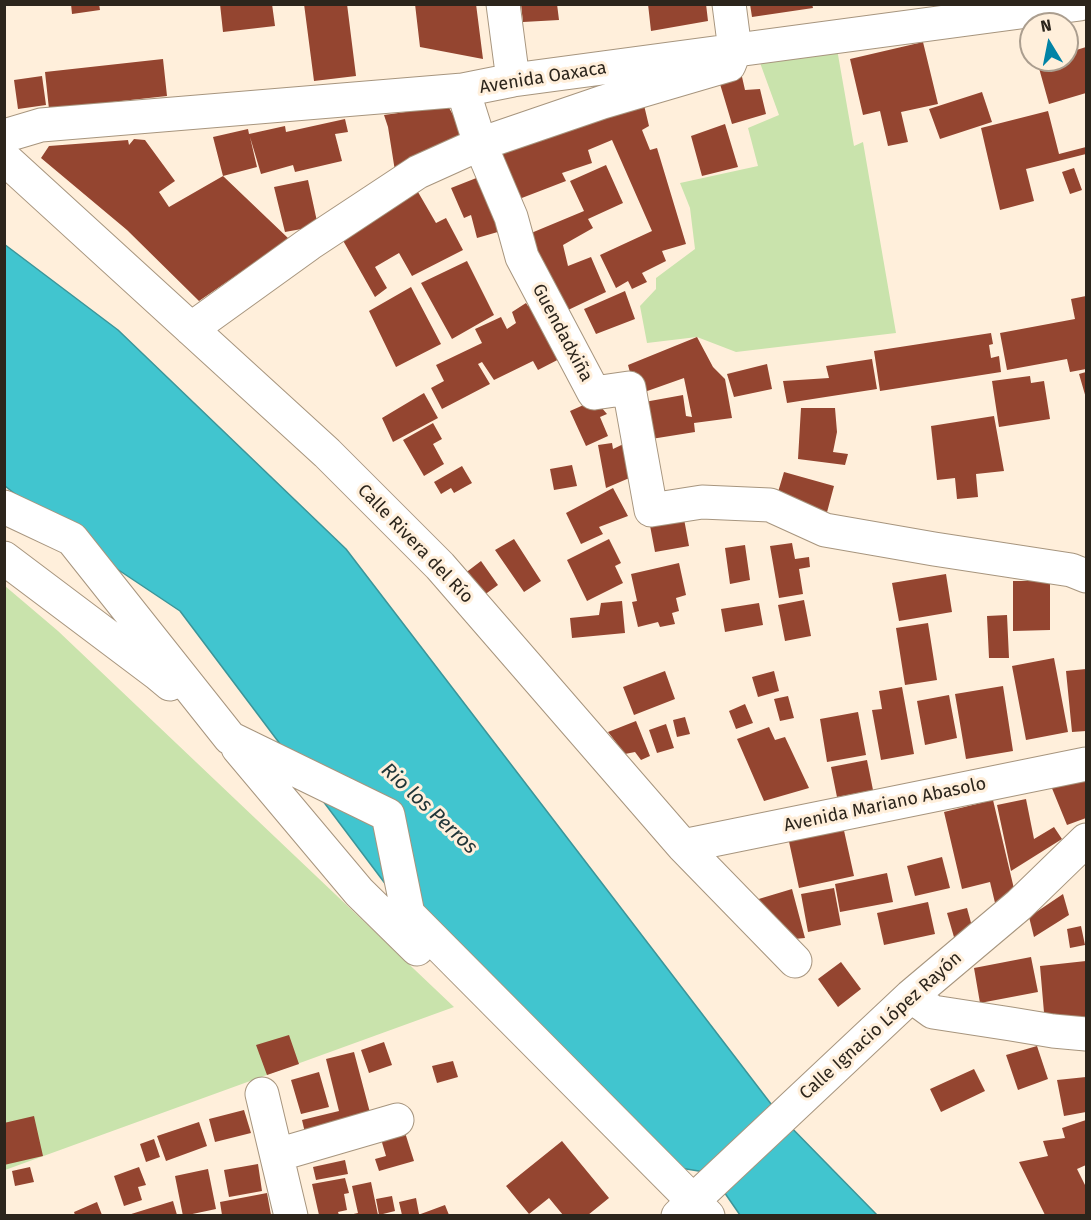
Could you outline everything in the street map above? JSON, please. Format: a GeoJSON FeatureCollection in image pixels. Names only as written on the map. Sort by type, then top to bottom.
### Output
{"type":"FeatureCollection","features":[{"type":"Feature","properties":{"kind":"street"},"geometry":{"type":"LineString","coordinates":[[503,4],[513,80]]}},
{"type":"Feature","properties":{"kind":"street"},"geometry":{"type":"LineString","coordinates":[[191,329],[309,244],[418,172],[480,144],[603,102],[729,65],[735,50],[729,4]]}},
{"type":"Feature","properties":{"kind":"street","name":"Avenida Oaxaca"},"geometry":{"type":"LineString","coordinates":[[4,136],[41,125],[463,90],[513,80],[1080,4]]}},
{"type":"Feature","properties":{"kind":"street","name":"Guendadxiña"},"geometry":{"type":"LineString","coordinates":[[463,90],[480,144],[511,217],[522,257],[594,393],[629,388],[651,510],[702,502],[770,505],[825,530],[1071,570],[1086,576]]}},
{"type":"Feature","properties":{"kind":"street","name":"Calle Rivera del Río"},"geometry":{"type":"LineString","coordinates":[[4,158],[327,453],[440,566],[684,846],[795,961]]}},
{"type":"Feature","properties":{"kind":"street"},"geometry":{"type":"LineString","coordinates":[[4,507],[72,539],[230,738],[359,892],[576,1107],[690,1210]]}},
{"type":"Feature","properties":{"kind":"street"},"geometry":{"type":"LineString","coordinates":[[4,558],[158,674],[230,738],[388,815],[408,914],[690,1210]]}},
{"type":"Feature","properties":{"kind":"street","name":"Avenida Mariano Abasolo"},"geometry":{"type":"LineString","coordinates":[[684,846],[1086,764]]}},
{"type":"Feature","properties":{"kind":"street","name":"Calle Ignacio López Rayón"},"geometry":{"type":"LineString","coordinates":[[690,1210],[782,1117],[911,996],[1019,905],[1086,840]]}},
{"type":"Feature","properties":{"kind":"street"},"geometry":{"type":"LineString","coordinates":[[911,996],[933,1012],[1086,1034]]}},
{"type":"Feature","properties":{"kind":"street"},"geometry":{"type":"LineString","coordinates":[[262,1094],[291,1215]]}},
{"type":"Feature","properties":{"kind":"street"},"geometry":{"type":"LineString","coordinates":[[277,1155],[397,1120]]}},
{"type":"Feature","properties":{"kind":"green space"},"geometry":{"type":"Polygon","coordinates":[[[837,49],[854,146],[863,142],[896,333],[736,352],[697,337],[647,343],[640,306],[656,289],[656,278],[695,249],[690,208],[680,183],[758,166],[748,128],[779,115],[759,60],[837,49]]]}},
{"type":"Feature","properties":{"kind":"green space"},"geometry":{"type":"Polygon","coordinates":[[[5,586],[58,631],[454,1007],[5,1170],[5,586]]]}},
{"type":"Feature","properties":{"kind":"water","name":"Rio los Perros"},"geometry":{"type":"Polygon","coordinates":[[[4,244],[118,330],[346,549],[781,1117],[877,1215],[740,1215],[711,1173],[637,1161],[408,914],[180,611],[72,539],[5,486],[4,244]]]}},
{"type":"Feature","properties":{"kind":"building"},"geometry":{"type":"Polygon","coordinates":[[[71,4],[99,4],[100,10],[72,14],[71,4]]]}},
{"type":"Feature","properties":{"kind":"building"},"geometry":{"type":"Polygon","coordinates":[[[220,4],[272,4],[275,26],[223,32],[220,4]]]}},
{"type":"Feature","properties":{"kind":"building"},"geometry":{"type":"Polygon","coordinates":[[[304,4],[347,4],[356,76],[314,81],[304,4]]]}},
{"type":"Feature","properties":{"kind":"building"},"geometry":{"type":"Polygon","coordinates":[[[415,4],[476,4],[483,59],[420,47],[415,4]]]}},
{"type":"Feature","properties":{"kind":"building"},"geometry":{"type":"Polygon","coordinates":[[[521,4],[557,4],[559,20],[523,22],[521,4]]]}},
{"type":"Feature","properties":{"kind":"building"},"geometry":{"type":"Polygon","coordinates":[[[648,4],[706,4],[708,21],[651,31],[648,4]]]}},
{"type":"Feature","properties":{"kind":"building"},"geometry":{"type":"Polygon","coordinates":[[[750,4],[812,4],[813,8],[752,17],[750,4]]]}},
{"type":"Feature","properties":{"kind":"building"},"geometry":{"type":"Polygon","coordinates":[[[923,42],[938,104],[901,112],[908,142],[888,146],[880,111],[863,115],[850,59],[923,42]]]}},
{"type":"Feature","properties":{"kind":"building"},"geometry":{"type":"Polygon","coordinates":[[[1086,47],[1086,93],[1049,104],[1040,72],[1079,72],[1079,49],[1086,47]]]}},
{"type":"Feature","properties":{"kind":"building"},"geometry":{"type":"Polygon","coordinates":[[[163,59],[167,96],[49,109],[45,72],[163,59]]]}},
{"type":"Feature","properties":{"kind":"building"},"geometry":{"type":"Polygon","coordinates":[[[740,68],[745,90],[760,89],[766,114],[732,124],[717,74],[740,68]]]}},
{"type":"Feature","properties":{"kind":"building"},"geometry":{"type":"Polygon","coordinates":[[[42,76],[46,105],[18,109],[14,80],[42,76]]]}},
{"type":"Feature","properties":{"kind":"building"},"geometry":{"type":"Polygon","coordinates":[[[982,92],[992,122],[940,139],[929,109],[982,92]]]}},
{"type":"Feature","properties":{"kind":"building"},"geometry":{"type":"Polygon","coordinates":[[[643,101],[649,126],[642,130],[650,150],[657,148],[686,244],[662,251],[666,261],[642,273],[647,282],[632,289],[628,281],[616,288],[600,255],[652,231],[612,140],[588,150],[592,163],[562,173],[566,181],[514,201],[489,144],[643,101]]]}},
{"type":"Feature","properties":{"kind":"building"},"geometry":{"type":"Polygon","coordinates":[[[448,106],[466,138],[395,171],[384,115],[448,106]]]}},
{"type":"Feature","properties":{"kind":"building"},"geometry":{"type":"Polygon","coordinates":[[[1048,111],[1059,154],[1086,147],[1086,154],[1026,169],[1034,201],[1000,210],[981,128],[1048,111]]]}},
{"type":"Feature","properties":{"kind":"building"},"geometry":{"type":"Polygon","coordinates":[[[345,119],[348,132],[335,134],[342,161],[295,172],[293,165],[261,174],[250,137],[257,167],[223,176],[213,137],[248,129],[249,134],[285,126],[286,132],[345,119]]]}},
{"type":"Feature","properties":{"kind":"building"},"geometry":{"type":"Polygon","coordinates":[[[725,124],[738,167],[702,176],[691,136],[725,124]]]}},
{"type":"Feature","properties":{"kind":"building"},"geometry":{"type":"Polygon","coordinates":[[[134,139],[145,140],[175,181],[159,192],[169,207],[223,176],[289,239],[199,301],[127,230],[41,158],[49,146],[128,140],[129,145],[134,139]]]}},
{"type":"Feature","properties":{"kind":"building"},"geometry":{"type":"Polygon","coordinates":[[[606,165],[623,203],[588,219],[593,228],[563,245],[568,266],[591,257],[606,292],[566,311],[524,236],[584,211],[570,181],[606,165]]]}},
{"type":"Feature","properties":{"kind":"building"},"geometry":{"type":"Polygon","coordinates":[[[1074,168],[1082,190],[1070,194],[1062,172],[1074,168]]]}},
{"type":"Feature","properties":{"kind":"building"},"geometry":{"type":"Polygon","coordinates":[[[484,175],[508,229],[477,238],[471,215],[464,218],[451,188],[484,175]]]}},
{"type":"Feature","properties":{"kind":"building"},"geometry":{"type":"Polygon","coordinates":[[[308,180],[318,226],[285,232],[274,187],[308,180]]]}},
{"type":"Feature","properties":{"kind":"building"},"geometry":{"type":"Polygon","coordinates":[[[418,192],[436,223],[446,218],[463,250],[412,276],[399,253],[375,267],[387,288],[375,297],[341,237],[418,192]]]}},
{"type":"Feature","properties":{"kind":"building"},"geometry":{"type":"Polygon","coordinates":[[[467,261],[494,315],[452,339],[421,283],[467,261]]]}},
{"type":"Feature","properties":{"kind":"building"},"geometry":{"type":"Polygon","coordinates":[[[411,287],[441,344],[396,367],[369,311],[411,287]]]}},
{"type":"Feature","properties":{"kind":"building"},"geometry":{"type":"Polygon","coordinates":[[[625,291],[635,319],[596,334],[584,309],[625,291]]]}},
{"type":"Feature","properties":{"kind":"building"},"geometry":{"type":"Polygon","coordinates":[[[1086,296],[1086,369],[1070,372],[1067,359],[1007,370],[1000,333],[1075,319],[1071,299],[1086,296]]]}},
{"type":"Feature","properties":{"kind":"building"},"geometry":{"type":"Polygon","coordinates":[[[541,299],[569,354],[538,370],[533,361],[494,380],[482,362],[478,364],[490,384],[442,409],[431,388],[444,381],[436,365],[482,343],[475,329],[501,317],[507,329],[516,323],[512,312],[526,303],[528,306],[541,299]]]}},
{"type":"Feature","properties":{"kind":"building"},"geometry":{"type":"Polygon","coordinates":[[[991,333],[993,344],[989,345],[991,358],[999,356],[1001,372],[880,391],[874,351],[991,333]]]}},
{"type":"Feature","properties":{"kind":"building"},"geometry":{"type":"Polygon","coordinates":[[[697,337],[713,367],[725,379],[732,418],[694,423],[695,432],[645,440],[639,403],[683,395],[686,416],[692,417],[684,378],[636,395],[628,365],[697,337]]]}},
{"type":"Feature","properties":{"kind":"building"},"geometry":{"type":"Polygon","coordinates":[[[872,359],[877,389],[787,403],[783,381],[829,378],[826,366],[872,359]]]}},
{"type":"Feature","properties":{"kind":"building"},"geometry":{"type":"Polygon","coordinates":[[[767,364],[772,389],[734,397],[727,374],[767,364]]]}},
{"type":"Feature","properties":{"kind":"building"},"geometry":{"type":"Polygon","coordinates":[[[1086,372],[1086,398],[1079,374],[1086,372]]]}},
{"type":"Feature","properties":{"kind":"building"},"geometry":{"type":"Polygon","coordinates":[[[1030,376],[1031,383],[1044,381],[1050,419],[999,427],[992,381],[1030,376]]]}},
{"type":"Feature","properties":{"kind":"building"},"geometry":{"type":"Polygon","coordinates":[[[424,393],[438,418],[393,442],[382,418],[424,393]]]}},
{"type":"Feature","properties":{"kind":"building"},"geometry":{"type":"Polygon","coordinates":[[[595,400],[607,414],[600,417],[608,436],[586,446],[570,411],[595,400]]]}},
{"type":"Feature","properties":{"kind":"building"},"geometry":{"type":"Polygon","coordinates":[[[801,408],[835,408],[837,432],[833,452],[848,454],[845,465],[798,459],[801,408]]]}},
{"type":"Feature","properties":{"kind":"building"},"geometry":{"type":"Polygon","coordinates":[[[994,416],[1004,471],[976,474],[978,497],[957,499],[955,478],[937,480],[931,426],[994,416]]]}},
{"type":"Feature","properties":{"kind":"building"},"geometry":{"type":"Polygon","coordinates":[[[433,423],[442,439],[433,444],[444,464],[424,476],[403,440],[433,423]]]}},
{"type":"Feature","properties":{"kind":"building"},"geometry":{"type":"Polygon","coordinates":[[[634,439],[641,476],[606,488],[598,445],[612,443],[613,449],[634,439]]]}},
{"type":"Feature","properties":{"kind":"building"},"geometry":{"type":"Polygon","coordinates":[[[572,465],[577,486],[554,490],[550,469],[572,465]]]}},
{"type":"Feature","properties":{"kind":"building"},"geometry":{"type":"Polygon","coordinates":[[[462,466],[472,483],[454,493],[451,488],[441,494],[434,482],[462,466]]]}},
{"type":"Feature","properties":{"kind":"building"},"geometry":{"type":"Polygon","coordinates":[[[784,472],[834,486],[826,516],[775,502],[784,472]]]}},
{"type":"Feature","properties":{"kind":"building"},"geometry":{"type":"Polygon","coordinates":[[[613,488],[628,516],[599,527],[603,534],[581,544],[566,513],[613,488]]]}},
{"type":"Feature","properties":{"kind":"building"},"geometry":{"type":"Polygon","coordinates":[[[682,508],[689,546],[655,552],[648,515],[682,508]]]}},
{"type":"Feature","properties":{"kind":"building"},"geometry":{"type":"Polygon","coordinates":[[[514,539],[541,581],[524,592],[495,550],[514,539]]]}},
{"type":"Feature","properties":{"kind":"building"},"geometry":{"type":"Polygon","coordinates":[[[609,539],[621,563],[615,566],[623,583],[587,601],[567,560],[609,539]]]}},
{"type":"Feature","properties":{"kind":"building"},"geometry":{"type":"Polygon","coordinates":[[[792,543],[795,559],[809,557],[810,567],[799,569],[803,594],[779,598],[770,546],[792,543]]]}},
{"type":"Feature","properties":{"kind":"building"},"geometry":{"type":"Polygon","coordinates":[[[745,545],[750,580],[730,584],[725,548],[745,545]]]}},
{"type":"Feature","properties":{"kind":"building"},"geometry":{"type":"Polygon","coordinates":[[[481,561],[498,585],[480,598],[464,574],[481,561]]]}},
{"type":"Feature","properties":{"kind":"building"},"geometry":{"type":"Polygon","coordinates":[[[679,563],[686,595],[676,598],[679,611],[672,613],[675,624],[660,627],[658,622],[638,627],[632,602],[637,601],[631,574],[679,563]]]}},
{"type":"Feature","properties":{"kind":"building"},"geometry":{"type":"Polygon","coordinates":[[[946,574],[952,612],[899,621],[892,583],[946,574]]]}},
{"type":"Feature","properties":{"kind":"building"},"geometry":{"type":"Polygon","coordinates":[[[1013,581],[1050,581],[1050,630],[1013,631],[1013,581]]]}},
{"type":"Feature","properties":{"kind":"building"},"geometry":{"type":"Polygon","coordinates":[[[804,600],[811,636],[785,641],[778,605],[804,600]]]}},
{"type":"Feature","properties":{"kind":"building"},"geometry":{"type":"Polygon","coordinates":[[[622,601],[625,633],[572,638],[570,618],[599,615],[601,603],[622,601]]]}},
{"type":"Feature","properties":{"kind":"building"},"geometry":{"type":"Polygon","coordinates":[[[759,603],[763,625],[725,632],[721,609],[759,603]]]}},
{"type":"Feature","properties":{"kind":"building"},"geometry":{"type":"Polygon","coordinates":[[[1007,615],[1009,658],[989,658],[987,616],[1007,615]]]}},
{"type":"Feature","properties":{"kind":"building"},"geometry":{"type":"Polygon","coordinates":[[[928,623],[937,680],[905,685],[896,628],[928,623]]]}},
{"type":"Feature","properties":{"kind":"building"},"geometry":{"type":"Polygon","coordinates":[[[1054,658],[1068,732],[1026,740],[1012,666],[1054,658]]]}},
{"type":"Feature","properties":{"kind":"building"},"geometry":{"type":"Polygon","coordinates":[[[1086,669],[1086,731],[1072,732],[1066,671],[1086,669]]]}},
{"type":"Feature","properties":{"kind":"building"},"geometry":{"type":"Polygon","coordinates":[[[665,671],[675,699],[634,715],[623,687],[665,671]]]}},
{"type":"Feature","properties":{"kind":"building"},"geometry":{"type":"Polygon","coordinates":[[[774,671],[779,691],[758,697],[752,677],[774,671]]]}},
{"type":"Feature","properties":{"kind":"building"},"geometry":{"type":"Polygon","coordinates":[[[1003,686],[1013,751],[966,759],[955,694],[1003,686]]]}},
{"type":"Feature","properties":{"kind":"building"},"geometry":{"type":"Polygon","coordinates":[[[902,687],[914,754],[881,760],[872,710],[882,709],[879,691],[902,687]]]}},
{"type":"Feature","properties":{"kind":"building"},"geometry":{"type":"Polygon","coordinates":[[[949,695],[957,738],[925,745],[917,701],[949,695]]]}},
{"type":"Feature","properties":{"kind":"building"},"geometry":{"type":"Polygon","coordinates":[[[788,696],[794,718],[780,721],[774,699],[788,696]]]}},
{"type":"Feature","properties":{"kind":"building"},"geometry":{"type":"Polygon","coordinates":[[[745,704],[753,723],[736,729],[729,711],[745,704]]]}},
{"type":"Feature","properties":{"kind":"building"},"geometry":{"type":"Polygon","coordinates":[[[858,712],[866,755],[827,762],[820,719],[858,712]]]}},
{"type":"Feature","properties":{"kind":"building"},"geometry":{"type":"Polygon","coordinates":[[[685,717],[690,734],[677,737],[673,720],[685,717]]]}},
{"type":"Feature","properties":{"kind":"building"},"geometry":{"type":"Polygon","coordinates":[[[636,721],[650,756],[641,760],[635,752],[625,754],[608,732],[636,721]]]}},
{"type":"Feature","properties":{"kind":"building"},"geometry":{"type":"Polygon","coordinates":[[[666,724],[674,748],[657,753],[649,730],[666,724]]]}},
{"type":"Feature","properties":{"kind":"building"},"geometry":{"type":"Polygon","coordinates":[[[769,727],[775,740],[785,737],[809,788],[764,801],[737,739],[769,727]]]}},
{"type":"Feature","properties":{"kind":"building"},"geometry":{"type":"Polygon","coordinates":[[[867,760],[873,790],[837,797],[831,767],[867,760]]]}},
{"type":"Feature","properties":{"kind":"building"},"geometry":{"type":"Polygon","coordinates":[[[1086,776],[1086,818],[1067,825],[1049,781],[1086,776]]]}},
{"type":"Feature","properties":{"kind":"building"},"geometry":{"type":"Polygon","coordinates":[[[1026,799],[1034,839],[1054,827],[1062,839],[1011,871],[997,805],[1026,799]]]}},
{"type":"Feature","properties":{"kind":"building"},"geometry":{"type":"Polygon","coordinates":[[[993,800],[1015,893],[996,907],[990,882],[962,889],[944,812],[993,800]]]}},
{"type":"Feature","properties":{"kind":"building"},"geometry":{"type":"Polygon","coordinates":[[[843,826],[854,876],[799,888],[788,837],[843,826]]]}},
{"type":"Feature","properties":{"kind":"building"},"geometry":{"type":"Polygon","coordinates":[[[942,857],[950,888],[915,896],[907,866],[942,857]]]}},
{"type":"Feature","properties":{"kind":"building"},"geometry":{"type":"Polygon","coordinates":[[[887,873],[893,902],[840,912],[835,884],[887,873]]]}},
{"type":"Feature","properties":{"kind":"building"},"geometry":{"type":"Polygon","coordinates":[[[834,888],[841,925],[808,932],[801,894],[834,888]]]}},
{"type":"Feature","properties":{"kind":"building"},"geometry":{"type":"Polygon","coordinates":[[[792,889],[805,938],[783,940],[752,901],[792,889]]]}},
{"type":"Feature","properties":{"kind":"building"},"geometry":{"type":"Polygon","coordinates":[[[1063,894],[1069,915],[1034,937],[1029,917],[1063,894]]]}},
{"type":"Feature","properties":{"kind":"building"},"geometry":{"type":"Polygon","coordinates":[[[928,902],[935,934],[884,945],[877,913],[928,902]]]}},
{"type":"Feature","properties":{"kind":"building"},"geometry":{"type":"Polygon","coordinates":[[[967,908],[973,930],[956,944],[947,913],[967,908]]]}},
{"type":"Feature","properties":{"kind":"building"},"geometry":{"type":"Polygon","coordinates":[[[1081,926],[1085,945],[1070,948],[1067,929],[1081,926]]]}},
{"type":"Feature","properties":{"kind":"building"},"geometry":{"type":"Polygon","coordinates":[[[1031,957],[1038,992],[980,1003],[974,968],[1031,957]]]}},
{"type":"Feature","properties":{"kind":"building"},"geometry":{"type":"Polygon","coordinates":[[[1086,961],[1086,1021],[1045,1024],[1040,966],[1086,961]]]}},
{"type":"Feature","properties":{"kind":"building"},"geometry":{"type":"Polygon","coordinates":[[[841,962],[861,989],[838,1007],[818,979],[841,962]]]}},
{"type":"Feature","properties":{"kind":"building"},"geometry":{"type":"Polygon","coordinates":[[[289,1035],[299,1064],[267,1075],[256,1045],[289,1035]]]}},
{"type":"Feature","properties":{"kind":"building"},"geometry":{"type":"Polygon","coordinates":[[[384,1042],[392,1065],[369,1073],[361,1050],[384,1042]]]}},
{"type":"Feature","properties":{"kind":"building"},"geometry":{"type":"Polygon","coordinates":[[[1037,1046],[1048,1079],[1018,1090],[1006,1055],[1037,1046]]]}},
{"type":"Feature","properties":{"kind":"building"},"geometry":{"type":"Polygon","coordinates":[[[354,1052],[373,1124],[307,1141],[302,1120],[339,1111],[326,1059],[354,1052]]]}},
{"type":"Feature","properties":{"kind":"building"},"geometry":{"type":"Polygon","coordinates":[[[453,1061],[458,1077],[437,1083],[432,1066],[453,1061]]]}},
{"type":"Feature","properties":{"kind":"building"},"geometry":{"type":"Polygon","coordinates":[[[974,1069],[985,1091],[941,1112],[930,1089],[974,1069]]]}},
{"type":"Feature","properties":{"kind":"building"},"geometry":{"type":"Polygon","coordinates":[[[319,1072],[329,1107],[301,1114],[291,1080],[319,1072]]]}},
{"type":"Feature","properties":{"kind":"building"},"geometry":{"type":"Polygon","coordinates":[[[1086,1077],[1086,1112],[1064,1116],[1057,1080],[1086,1077]]]}},
{"type":"Feature","properties":{"kind":"building"},"geometry":{"type":"Polygon","coordinates":[[[244,1110],[251,1133],[215,1142],[209,1119],[244,1110]]]}},
{"type":"Feature","properties":{"kind":"building"},"geometry":{"type":"Polygon","coordinates":[[[34,1116],[43,1156],[4,1165],[4,1123],[34,1116]]]}},
{"type":"Feature","properties":{"kind":"building"},"geometry":{"type":"Polygon","coordinates":[[[1086,1120],[1086,1165],[1077,1169],[1086,1187],[1086,1215],[1045,1215],[1019,1162],[1048,1156],[1043,1141],[1065,1138],[1062,1128],[1086,1120]]]}},
{"type":"Feature","properties":{"kind":"building"},"geometry":{"type":"Polygon","coordinates":[[[199,1122],[207,1146],[166,1161],[157,1136],[199,1122]]]}},
{"type":"Feature","properties":{"kind":"building"},"geometry":{"type":"Polygon","coordinates":[[[402,1123],[414,1161],[379,1171],[375,1159],[386,1156],[378,1129],[402,1123]]]}},
{"type":"Feature","properties":{"kind":"building"},"geometry":{"type":"Polygon","coordinates":[[[154,1139],[160,1157],[146,1162],[140,1144],[154,1139]]]}},
{"type":"Feature","properties":{"kind":"building"},"geometry":{"type":"Polygon","coordinates":[[[562,1141],[609,1198],[588,1215],[563,1215],[549,1198],[529,1214],[506,1186],[562,1141]]]}},
{"type":"Feature","properties":{"kind":"building"},"geometry":{"type":"Polygon","coordinates":[[[345,1160],[348,1174],[316,1180],[313,1167],[345,1160]]]}},
{"type":"Feature","properties":{"kind":"building"},"geometry":{"type":"Polygon","coordinates":[[[258,1164],[262,1191],[229,1197],[224,1170],[258,1164]]]}},
{"type":"Feature","properties":{"kind":"building"},"geometry":{"type":"Polygon","coordinates":[[[30,1167],[34,1182],[15,1186],[12,1171],[30,1167]]]}},
{"type":"Feature","properties":{"kind":"building"},"geometry":{"type":"Polygon","coordinates":[[[139,1167],[146,1185],[138,1187],[142,1200],[124,1206],[114,1176],[139,1167]]]}},
{"type":"Feature","properties":{"kind":"building"},"geometry":{"type":"Polygon","coordinates":[[[208,1169],[216,1209],[183,1216],[175,1176],[208,1169]]]}},
{"type":"Feature","properties":{"kind":"building"},"geometry":{"type":"Polygon","coordinates":[[[345,1178],[349,1193],[344,1194],[347,1210],[338,1212],[339,1215],[319,1215],[312,1184],[345,1178]]]}},
{"type":"Feature","properties":{"kind":"building"},"geometry":{"type":"Polygon","coordinates":[[[371,1182],[378,1215],[349,1215],[358,1213],[352,1186],[371,1182]]]}},
{"type":"Feature","properties":{"kind":"building"},"geometry":{"type":"Polygon","coordinates":[[[267,1193],[271,1215],[222,1215],[220,1202],[267,1193]]]}},
{"type":"Feature","properties":{"kind":"building"},"geometry":{"type":"Polygon","coordinates":[[[392,1196],[395,1211],[379,1215],[376,1199],[392,1196]]]}},
{"type":"Feature","properties":{"kind":"building"},"geometry":{"type":"Polygon","coordinates":[[[416,1198],[419,1214],[402,1215],[399,1202],[416,1198]]]}},
{"type":"Feature","properties":{"kind":"building"},"geometry":{"type":"Polygon","coordinates":[[[173,1201],[177,1215],[128,1215],[173,1201]]]}},
{"type":"Feature","properties":{"kind":"building"},"geometry":{"type":"Polygon","coordinates":[[[97,1202],[102,1215],[75,1215],[74,1212],[97,1202]]]}},
{"type":"Feature","properties":{"kind":"building"},"geometry":{"type":"Polygon","coordinates":[[[445,1205],[449,1215],[418,1215],[445,1205]]]}}]}
